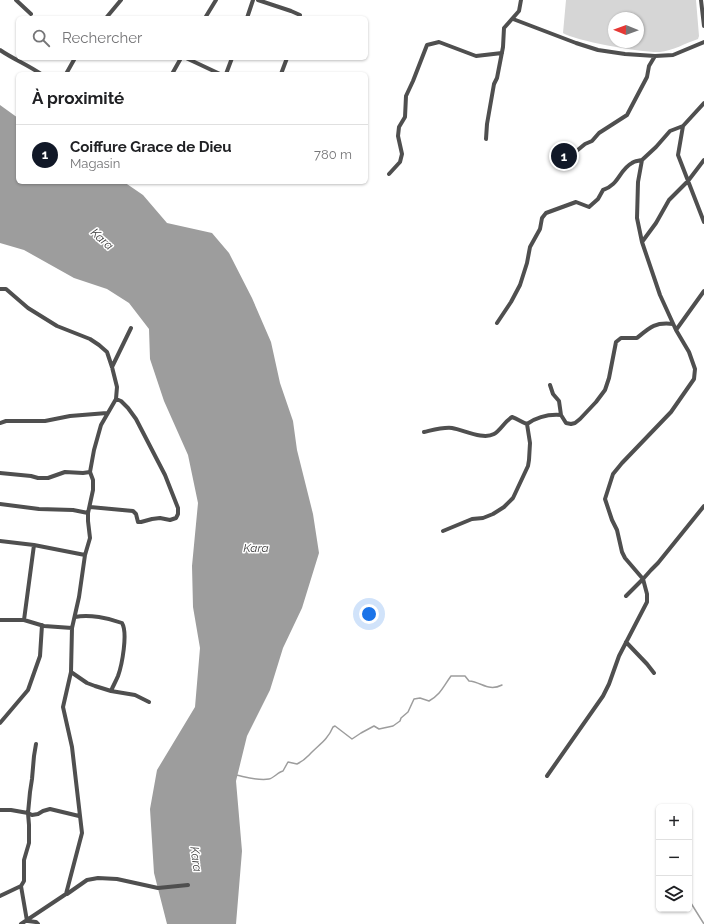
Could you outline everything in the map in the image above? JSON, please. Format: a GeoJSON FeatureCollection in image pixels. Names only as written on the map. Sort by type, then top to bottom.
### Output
{"type":"FeatureCollection","features":[{"type":"Feature","properties":{"kind":"street"},"geometry":{"type":"LineString","coordinates":[[16,0],[31,14]]}},
{"type":"Feature","properties":{"kind":"street"},"geometry":{"type":"LineString","coordinates":[[108,16],[121,0]]}},
{"type":"Feature","properties":{"kind":"street"},"geometry":{"type":"LineString","coordinates":[[206,16],[216,0]]}},
{"type":"Feature","properties":{"kind":"street"},"geometry":{"type":"LineString","coordinates":[[248,16],[253,0]]}},
{"type":"Feature","properties":{"kind":"street"},"geometry":{"type":"LineString","coordinates":[[258,0],[291,11],[300,16]]}},
{"type":"Feature","properties":{"kind":"street"},"geometry":{"type":"LineString","coordinates":[[486,139],[487,124],[504,47],[504,28],[519,11],[521,0]]}},
{"type":"Feature","properties":{"kind":"street"},"geometry":{"type":"LineString","coordinates":[[701,0],[704,26]]}},
{"type":"Feature","properties":{"kind":"street"},"geometry":{"type":"LineString","coordinates":[[513,19],[598,50],[625,54],[655,56],[673,55],[704,42]]}},
{"type":"Feature","properties":{"kind":"street"},"geometry":{"type":"LineString","coordinates":[[389,174],[400,162],[402,154],[398,136],[399,128],[405,117],[406,96],[427,44],[439,42],[476,56],[502,53]]}},
{"type":"Feature","properties":{"kind":"street"},"geometry":{"type":"LineString","coordinates":[[0,50],[38,72]]}},
{"type":"Feature","properties":{"kind":"street"},"geometry":{"type":"LineString","coordinates":[[568,158],[585,144],[592,141],[599,133],[627,115],[647,77],[649,66],[655,56]]}},
{"type":"Feature","properties":{"kind":"street"},"geometry":{"type":"LineString","coordinates":[[67,72],[75,60]]}},
{"type":"Feature","properties":{"kind":"street"},"geometry":{"type":"LineString","coordinates":[[173,72],[180,60]]}},
{"type":"Feature","properties":{"kind":"street"},"geometry":{"type":"LineString","coordinates":[[190,60],[216,72]]}},
{"type":"Feature","properties":{"kind":"street"},"geometry":{"type":"LineString","coordinates":[[227,72],[231,60]]}},
{"type":"Feature","properties":{"kind":"street"},"geometry":{"type":"LineString","coordinates":[[281,72],[286,60]]}},
{"type":"Feature","properties":{"kind":"street"},"geometry":{"type":"LineString","coordinates":[[497,323],[520,285],[530,247],[540,229],[542,218],[546,213],[576,202],[589,207],[598,199],[603,190],[611,188],[623,170],[632,163],[642,160],[670,131],[683,126],[704,103]]}},
{"type":"Feature","properties":{"kind":"street"},"geometry":{"type":"LineString","coordinates":[[683,126],[678,155],[704,222]]}},
{"type":"Feature","properties":{"kind":"street"},"geometry":{"type":"LineString","coordinates":[[547,776],[603,696],[619,656],[647,602],[644,579],[625,558],[622,552],[617,530],[604,500],[613,474],[671,412],[694,379],[695,369],[689,352],[676,330],[660,295],[642,242],[637,218],[636,202],[642,160]]}},
{"type":"Feature","properties":{"kind":"street"},"geometry":{"type":"LineString","coordinates":[[642,242],[656,223],[669,200],[688,181],[704,160]]}},
{"type":"Feature","properties":{"kind":"street"},"geometry":{"type":"LineString","coordinates":[[0,289],[6,289],[25,306],[57,326],[99,344],[107,352],[117,387],[116,399],[107,413],[98,436],[90,472],[93,480],[93,490],[88,513],[90,538],[85,555],[79,597],[72,628],[71,672],[63,707],[72,747],[82,833],[66,894]]}},
{"type":"Feature","properties":{"kind":"street"},"geometry":{"type":"LineString","coordinates":[[676,330],[704,291]]}},
{"type":"Feature","properties":{"kind":"street"},"geometry":{"type":"LineString","coordinates":[[550,385],[553,394],[559,402],[560,415],[566,423],[575,424],[605,390],[609,378],[616,342],[621,338],[637,338],[649,328],[657,324],[673,324]]}},
{"type":"Feature","properties":{"kind":"street"},"geometry":{"type":"LineString","coordinates":[[112,367],[131,328]]}},
{"type":"Feature","properties":{"kind":"street"},"geometry":{"type":"LineString","coordinates":[[90,507],[133,511],[136,514],[138,522],[160,518],[170,520],[176,518],[178,514],[178,508],[170,486],[136,419],[121,401],[116,399]]}},
{"type":"Feature","properties":{"kind":"street"},"geometry":{"type":"LineString","coordinates":[[0,423],[6,421],[46,421],[70,416],[107,413]]}},
{"type":"Feature","properties":{"kind":"street"},"geometry":{"type":"LineString","coordinates":[[424,432],[444,428],[453,428],[471,432],[483,437],[494,434],[506,421],[512,417],[518,418],[522,423],[527,424],[552,414],[560,415]]}},
{"type":"Feature","properties":{"kind":"street"},"geometry":{"type":"LineString","coordinates":[[442,531],[472,519],[483,518],[493,514],[504,507],[513,498],[528,466],[530,443],[527,424]]}},
{"type":"Feature","properties":{"kind":"street"},"geometry":{"type":"LineString","coordinates":[[0,473],[48,478],[65,472],[83,474],[90,472]]}},
{"type":"Feature","properties":{"kind":"street"},"geometry":{"type":"LineString","coordinates":[[0,504],[39,509],[73,510],[88,513]]}},
{"type":"Feature","properties":{"kind":"street"},"geometry":{"type":"LineString","coordinates":[[626,596],[658,563],[704,506]]}},
{"type":"Feature","properties":{"kind":"street"},"geometry":{"type":"LineString","coordinates":[[0,540],[85,555]]}},
{"type":"Feature","properties":{"kind":"street"},"geometry":{"type":"LineString","coordinates":[[24,620],[34,545]]}},
{"type":"Feature","properties":{"kind":"street"},"geometry":{"type":"LineString","coordinates":[[75,617],[85,616],[117,621],[122,623],[124,626],[125,635],[120,669],[111,690]]}},
{"type":"Feature","properties":{"kind":"street"},"geometry":{"type":"LineString","coordinates":[[0,620],[24,620],[42,625],[72,628]]}},
{"type":"Feature","properties":{"kind":"street"},"geometry":{"type":"LineString","coordinates":[[0,723],[28,690],[40,656],[42,625]]}},
{"type":"Feature","properties":{"kind":"street"},"geometry":{"type":"LineString","coordinates":[[626,642],[654,673]]}},
{"type":"Feature","properties":{"kind":"street"},"geometry":{"type":"LineString","coordinates":[[71,672],[87,683],[135,695],[149,702]]}},
{"type":"Feature","properties":{"kind":"street"},"geometry":{"type":"LineString","coordinates":[[27,921],[21,886],[24,880],[24,860],[29,843],[30,825],[28,813],[36,744]]}},
{"type":"Feature","properties":{"kind":"street"},"geometry":{"type":"LineString","coordinates":[[0,810],[11,810],[32,815],[50,809],[79,816]]}},
{"type":"Feature","properties":{"kind":"street"},"geometry":{"type":"LineString","coordinates":[[21,924],[87,880],[98,878],[117,879],[158,888],[188,885]]}},
{"type":"Feature","properties":{"kind":"street"},"geometry":{"type":"LineString","coordinates":[[0,896],[21,886]]}},
{"type":"Feature","properties":{"kind":"street"},"geometry":{"type":"LineString","coordinates":[[27,921],[36,922],[38,924]]}},
{"type":"Feature","properties":{"kind":"shaded area"},"geometry":{"type":"Polygon","coordinates":[[[566,0],[696,0],[698,39],[674,49],[652,52],[622,48],[644,48],[644,12],[608,12],[608,46],[563,33],[566,0]]]}},
{"type":"Feature","properties":{"kind":"water","name":"Kara"},"geometry":{"type":"Polygon","coordinates":[[[0,105],[16,117],[16,184],[127,184],[143,195],[167,223],[212,233],[229,253],[252,298],[271,342],[280,383],[293,421],[297,450],[313,514],[319,553],[302,608],[283,648],[270,690],[247,736],[236,781],[242,851],[236,924],[167,924],[154,873],[150,809],[157,770],[195,707],[200,648],[193,607],[192,566],[198,503],[188,455],[164,401],[150,359],[149,329],[129,303],[107,289],[74,278],[24,250],[0,243],[0,105]]]}},
{"type":"Feature","properties":{"kind":"waterway"},"geometry":{"type":"LineString","coordinates":[[236,775],[256,779],[271,778],[283,771],[288,762],[297,764],[305,759],[324,741],[335,726],[352,739],[374,726],[379,729],[393,726],[408,712],[414,699],[420,698],[429,701],[439,693],[451,676],[465,676],[469,681],[489,687],[497,687],[502,685]]}},
{"type":"Feature","properties":{"kind":"waterway"},"geometry":{"type":"LineString","coordinates":[[692,905],[704,924]]}},
{"type":"Feature","properties":{"kind":"place","name":"Coiffure Grace de Dieu"},"geometry":{"type":"Point","coordinates":[564,156]}}]}
